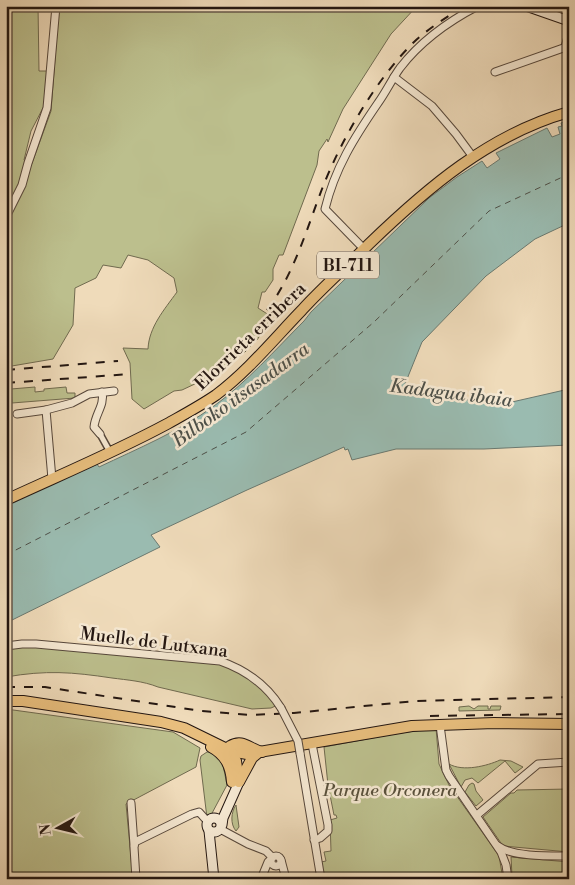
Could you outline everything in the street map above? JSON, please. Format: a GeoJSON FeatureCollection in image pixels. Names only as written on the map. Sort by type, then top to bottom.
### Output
{"type":"FeatureCollection","features":[{"type":"Feature","properties":{"kind":"main road"},"geometry":{"type":"LineString","coordinates":[[526,6],[569,21]]}},
{"type":"Feature","properties":{"kind":"main road","name":"Elorrieta erribera"},"geometry":{"type":"LineString","coordinates":[[110,453],[142,438],[216,395],[253,361],[364,249],[432,186],[455,168],[495,144],[538,122],[569,112]]}},
{"type":"Feature","properties":{"kind":"main road","name":"BI-711"},"geometry":{"type":"LineString","coordinates":[[6,500],[110,453]]}},
{"type":"Feature","properties":{"kind":"main road"},"geometry":{"type":"LineString","coordinates":[[6,701],[23,701],[161,722],[227,754],[247,756],[396,728],[440,724],[569,724]]}},
{"type":"Feature","properties":{"kind":"main road"},"geometry":{"type":"LineString","coordinates":[[236,782],[252,758],[260,753]]}},
{"type":"Feature","properties":{"kind":"main road"},"geometry":{"type":"LineString","coordinates":[[213,825],[223,818],[240,773],[227,754]]}},
{"type":"Feature","properties":{"kind":"main road"},"geometry":{"type":"LineString","coordinates":[[213,825],[214,879]]}},
{"type":"Feature","properties":{"kind":"main road"},"geometry":{"type":"LineString","coordinates":[[213,825],[218,879]]}},
{"type":"Feature","properties":{"kind":"street"},"geometry":{"type":"LineString","coordinates":[[6,217],[22,185],[47,108],[56,6]]}},
{"type":"Feature","properties":{"kind":"street"},"geometry":{"type":"LineString","coordinates":[[364,249],[325,209],[328,195],[342,159],[405,62],[424,43],[446,26],[478,6]]}},
{"type":"Feature","properties":{"kind":"street"},"geometry":{"type":"LineString","coordinates":[[495,72],[567,46],[569,33]]}},
{"type":"Feature","properties":{"kind":"street"},"geometry":{"type":"LineString","coordinates":[[394,77],[432,106],[473,157]]}},
{"type":"Feature","properties":{"kind":"street"},"geometry":{"type":"LineString","coordinates":[[17,414],[46,410],[72,403],[89,394],[114,391]]}},
{"type":"Feature","properties":{"kind":"street"},"geometry":{"type":"LineString","coordinates":[[102,392],[104,400],[94,420],[94,426],[110,453]]}},
{"type":"Feature","properties":{"kind":"street"},"geometry":{"type":"LineString","coordinates":[[46,410],[52,479]]}},
{"type":"Feature","properties":{"kind":"street","name":"Muelle de Lutxana"},"geometry":{"type":"LineString","coordinates":[[6,646],[36,644],[220,661],[246,672],[259,681],[268,689],[281,708],[298,741],[321,879]]}},
{"type":"Feature","properties":{"kind":"street"},"geometry":{"type":"LineString","coordinates":[[440,724],[446,770],[495,843],[505,863],[508,879]]}},
{"type":"Feature","properties":{"kind":"street"},"geometry":{"type":"LineString","coordinates":[[312,744],[328,825],[328,831],[324,836],[314,840]]}},
{"type":"Feature","properties":{"kind":"street"},"geometry":{"type":"LineString","coordinates":[[477,815],[538,764],[569,762]]}},
{"type":"Feature","properties":{"kind":"street"},"geometry":{"type":"LineString","coordinates":[[131,803],[136,879]]}},
{"type":"Feature","properties":{"kind":"street"},"geometry":{"type":"LineString","coordinates":[[134,847],[135,842],[139,839],[199,812],[213,825],[248,844],[266,851],[272,858],[272,863],[276,866],[280,864],[281,859],[286,879]]}},
{"type":"Feature","properties":{"kind":"street"},"geometry":{"type":"LineString","coordinates":[[495,843],[506,851],[569,856]]}},
{"type":"Feature","properties":{"kind":"street"},"geometry":{"type":"LineString","coordinates":[[505,863],[508,855],[512,852]]}},
{"type":"Feature","properties":{"kind":"street"},"geometry":{"type":"LineString","coordinates":[[261,879],[268,862],[272,858]]}},
{"type":"Feature","properties":{"kind":"green space"},"geometry":{"type":"Polygon","coordinates":[[[6,6],[38,6],[39,71],[48,71],[44,106],[31,131],[24,160],[31,166],[51,111],[59,6],[417,6],[391,34],[343,109],[328,142],[327,139],[319,151],[317,165],[283,255],[279,255],[273,269],[273,280],[265,292],[262,292],[258,308],[272,317],[257,340],[245,352],[214,375],[182,390],[174,391],[144,409],[132,399],[130,363],[123,348],[148,349],[154,326],[177,292],[174,278],[148,260],[128,255],[121,268],[103,265],[96,278],[75,288],[73,325],[53,359],[6,367],[6,6]]]}},
{"type":"Feature","properties":{"kind":"green space"},"geometry":{"type":"Polygon","coordinates":[[[35,387],[35,392],[44,391],[44,389],[66,387],[67,393],[75,393],[75,398],[12,403],[11,389],[35,387]]]}},
{"type":"Feature","properties":{"kind":"green space"},"geometry":{"type":"Polygon","coordinates":[[[22,644],[233,666],[280,704],[271,708],[252,709],[141,682],[84,674],[47,673],[6,677],[6,646],[22,644]]]}},
{"type":"Feature","properties":{"kind":"green space"},"geometry":{"type":"Polygon","coordinates":[[[469,706],[474,709],[478,706],[488,706],[488,709],[490,709],[491,706],[501,706],[500,710],[459,711],[459,707],[469,706]]]}},
{"type":"Feature","properties":{"kind":"green space"},"geometry":{"type":"Polygon","coordinates":[[[6,709],[173,732],[200,748],[196,767],[126,804],[133,879],[6,879],[6,709]]]}},
{"type":"Feature","properties":{"kind":"green space","name":"Parque Orconera"},"geometry":{"type":"Polygon","coordinates":[[[436,728],[439,764],[449,785],[499,856],[503,879],[324,879],[321,862],[326,861],[324,852],[331,851],[330,820],[337,818],[334,815],[328,785],[324,747],[436,728]]]}},
{"type":"Feature","properties":{"kind":"green space"},"geometry":{"type":"Polygon","coordinates":[[[207,752],[212,752],[222,760],[227,785],[210,817],[207,818],[200,760],[201,756],[207,752]]]}},
{"type":"Feature","properties":{"kind":"green space"},"geometry":{"type":"Polygon","coordinates":[[[500,760],[511,761],[523,767],[515,773],[505,761],[478,783],[472,778],[465,780],[461,787],[449,764],[468,768],[500,760]]]}},
{"type":"Feature","properties":{"kind":"green space"},"geometry":{"type":"Polygon","coordinates":[[[472,783],[483,800],[476,806],[465,792],[472,783]]]}},
{"type":"Feature","properties":{"kind":"green space"},"geometry":{"type":"Polygon","coordinates":[[[569,789],[569,852],[503,846],[483,817],[517,790],[569,789]]]}},
{"type":"Feature","properties":{"kind":"green space"},"geometry":{"type":"Polygon","coordinates":[[[236,805],[239,827],[236,831],[232,818],[236,805]]]}},
{"type":"Feature","properties":{"kind":"green space"},"geometry":{"type":"Polygon","coordinates":[[[511,857],[569,862],[569,879],[521,879],[512,876],[511,857]]]}},
{"type":"Feature","properties":{"kind":"water","name":"Bilboko itsasadarra"},"geometry":{"type":"Polygon","coordinates":[[[569,120],[569,223],[535,239],[486,276],[422,342],[405,384],[410,389],[428,398],[512,402],[569,389],[569,445],[484,449],[396,449],[352,460],[348,449],[345,450],[344,447],[151,535],[160,547],[6,623],[6,505],[97,464],[99,467],[158,439],[201,415],[226,397],[249,376],[311,312],[429,198],[482,161],[487,168],[500,159],[496,153],[547,128],[552,137],[560,134],[558,127],[562,126],[561,123],[569,120]]]}},
{"type":"Feature","properties":{"kind":"ferry route"},"geometry":{"type":"LineString","coordinates":[[6,555],[246,432],[374,322],[489,211],[569,174]]}},
{"type":"Feature","properties":{"kind":"railway"},"geometry":{"type":"LineString","coordinates":[[267,310],[292,267],[339,151],[373,92],[414,42],[432,27],[464,6]]}},
{"type":"Feature","properties":{"kind":"railway"},"geometry":{"type":"LineString","coordinates":[[6,370],[118,361]]}},
{"type":"Feature","properties":{"kind":"railway"},"geometry":{"type":"LineString","coordinates":[[6,383],[130,374]]}},
{"type":"Feature","properties":{"kind":"railway"},"geometry":{"type":"LineString","coordinates":[[6,687],[45,687],[201,711],[251,715],[294,713],[415,701],[569,697]]}},
{"type":"Feature","properties":{"kind":"railway"},"geometry":{"type":"LineString","coordinates":[[430,716],[569,714]]}},
{"type":"Feature","properties":{"kind":"water label","name":"Kadagua ibaia"},"geometry":{"type":"Point","coordinates":[451,392]}}]}
